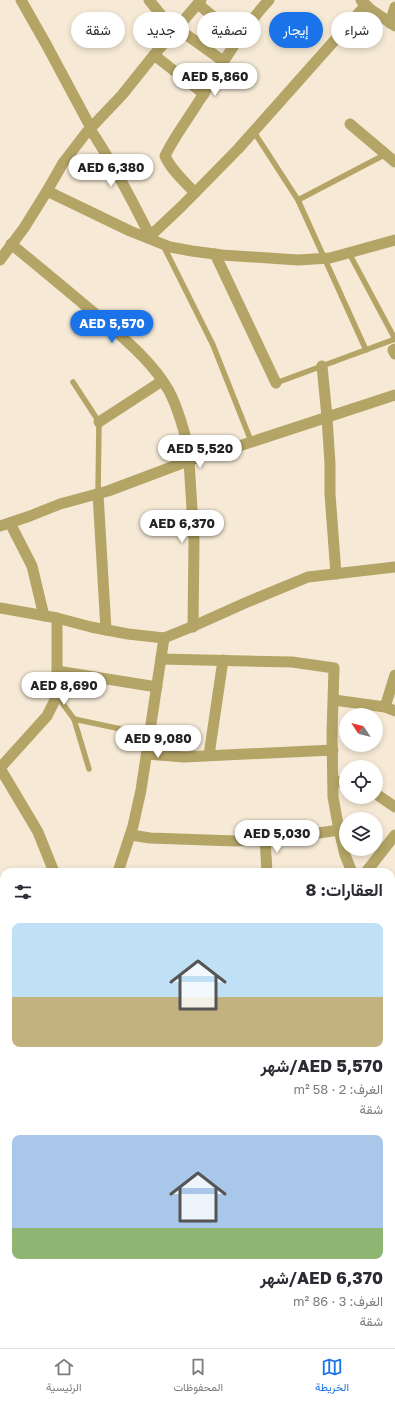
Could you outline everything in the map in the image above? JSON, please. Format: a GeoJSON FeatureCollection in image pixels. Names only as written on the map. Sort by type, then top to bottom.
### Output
{"type":"FeatureCollection","features":[{"type":"Feature","properties":{"kind":"street"},"geometry":{"type":"LineString","coordinates":[[21,0],[46,44],[90,129],[102,147],[139,213],[149,237]]}},
{"type":"Feature","properties":{"kind":"street"},"geometry":{"type":"LineString","coordinates":[[149,0],[160,12]]}},
{"type":"Feature","properties":{"kind":"street"},"geometry":{"type":"LineString","coordinates":[[259,12],[269,0]]}},
{"type":"Feature","properties":{"kind":"street"},"geometry":{"type":"LineString","coordinates":[[189,14],[199,2],[210,12]]}},
{"type":"Feature","properties":{"kind":"street"},"geometry":{"type":"LineString","coordinates":[[149,237],[196,193],[254,132],[363,2],[393,24],[395,7]]}},
{"type":"Feature","properties":{"kind":"street"},"geometry":{"type":"LineString","coordinates":[[189,38],[223,61]]}},
{"type":"Feature","properties":{"kind":"street"},"geometry":{"type":"LineString","coordinates":[[0,260],[47,191],[63,163],[90,129],[122,95],[160,48]]}},
{"type":"Feature","properties":{"kind":"street"},"geometry":{"type":"LineString","coordinates":[[196,193],[167,161],[165,156],[232,48]]}},
{"type":"Feature","properties":{"kind":"street"},"geometry":{"type":"LineString","coordinates":[[154,55],[204,94]]}},
{"type":"Feature","properties":{"kind":"street"},"geometry":{"type":"LineString","coordinates":[[350,124],[395,162]]}},
{"type":"Feature","properties":{"kind":"street"},"geometry":{"type":"LineString","coordinates":[[47,191],[130,231],[149,237],[170,247],[215,254],[298,260],[324,258],[349,253],[395,240]]}},
{"type":"Feature","properties":{"kind":"street"},"geometry":{"type":"LineString","coordinates":[[12,244],[132,347],[168,390],[180,417],[190,461],[194,541],[193,626]]}},
{"type":"Feature","properties":{"kind":"street"},"geometry":{"type":"LineString","coordinates":[[215,254],[276,382]]}},
{"type":"Feature","properties":{"kind":"street"},"geometry":{"type":"LineString","coordinates":[[395,349],[393,350],[395,354]]}},
{"type":"Feature","properties":{"kind":"street"},"geometry":{"type":"LineString","coordinates":[[322,366],[327,417],[330,494],[336,574]]}},
{"type":"Feature","properties":{"kind":"street"},"geometry":{"type":"LineString","coordinates":[[99,422],[162,381]]}},
{"type":"Feature","properties":{"kind":"street"},"geometry":{"type":"LineString","coordinates":[[44,616],[32,566],[5,524],[60,504],[98,494],[190,461],[395,395]]}},
{"type":"Feature","properties":{"kind":"street"},"geometry":{"type":"LineString","coordinates":[[98,494],[106,630]]}},
{"type":"Feature","properties":{"kind":"street"},"geometry":{"type":"LineString","coordinates":[[0,608],[57,618],[106,630],[164,638],[308,577],[395,567]]}},
{"type":"Feature","properties":{"kind":"street"},"geometry":{"type":"LineString","coordinates":[[52,868],[38,832],[0,768],[47,716],[57,696],[57,618]]}},
{"type":"Feature","properties":{"kind":"street"},"geometry":{"type":"LineString","coordinates":[[119,868],[131,835],[141,790],[164,638]]}},
{"type":"Feature","properties":{"kind":"street"},"geometry":{"type":"LineString","coordinates":[[131,835],[150,838],[235,841],[292,837],[339,830],[333,797],[334,668],[292,662],[161,659]]}},
{"type":"Feature","properties":{"kind":"street"},"geometry":{"type":"LineString","coordinates":[[209,755],[223,660]]}},
{"type":"Feature","properties":{"kind":"street"},"geometry":{"type":"LineString","coordinates":[[57,671],[157,687]]}},
{"type":"Feature","properties":{"kind":"street"},"geometry":{"type":"LineString","coordinates":[[334,700],[390,709],[395,675]]}},
{"type":"Feature","properties":{"kind":"street"},"geometry":{"type":"LineString","coordinates":[[147,754],[184,757],[333,750]]}},
{"type":"Feature","properties":{"kind":"street"},"geometry":{"type":"LineString","coordinates":[[333,780],[339,782]]}},
{"type":"Feature","properties":{"kind":"street"},"geometry":{"type":"LineString","coordinates":[[383,799],[395,807]]}},
{"type":"Feature","properties":{"kind":"street"},"geometry":{"type":"LineString","coordinates":[[369,868],[395,835]]}},
{"type":"Feature","properties":{"kind":"street"},"geometry":{"type":"LineString","coordinates":[[265,838],[267,868]]}},
{"type":"Feature","properties":{"kind":"street"},"geometry":{"type":"LineString","coordinates":[[345,856],[350,868]]}},
{"type":"Feature","properties":{"kind":"lane"},"geometry":{"type":"LineString","coordinates":[[254,132],[298,200],[366,350]]}},
{"type":"Feature","properties":{"kind":"lane"},"geometry":{"type":"LineString","coordinates":[[298,200],[386,154]]}},
{"type":"Feature","properties":{"kind":"lane"},"geometry":{"type":"LineString","coordinates":[[163,244],[213,345],[251,441]]}},
{"type":"Feature","properties":{"kind":"lane"},"geometry":{"type":"LineString","coordinates":[[276,382],[395,339],[349,253]]}},
{"type":"Feature","properties":{"kind":"lane"},"geometry":{"type":"LineString","coordinates":[[73,382],[99,422],[98,494]]}},
{"type":"Feature","properties":{"kind":"lane"},"geometry":{"type":"LineString","coordinates":[[57,696],[74,719],[89,769]]}},
{"type":"Feature","properties":{"kind":"lane"},"geometry":{"type":"LineString","coordinates":[[74,719],[150,735]]}}]}
